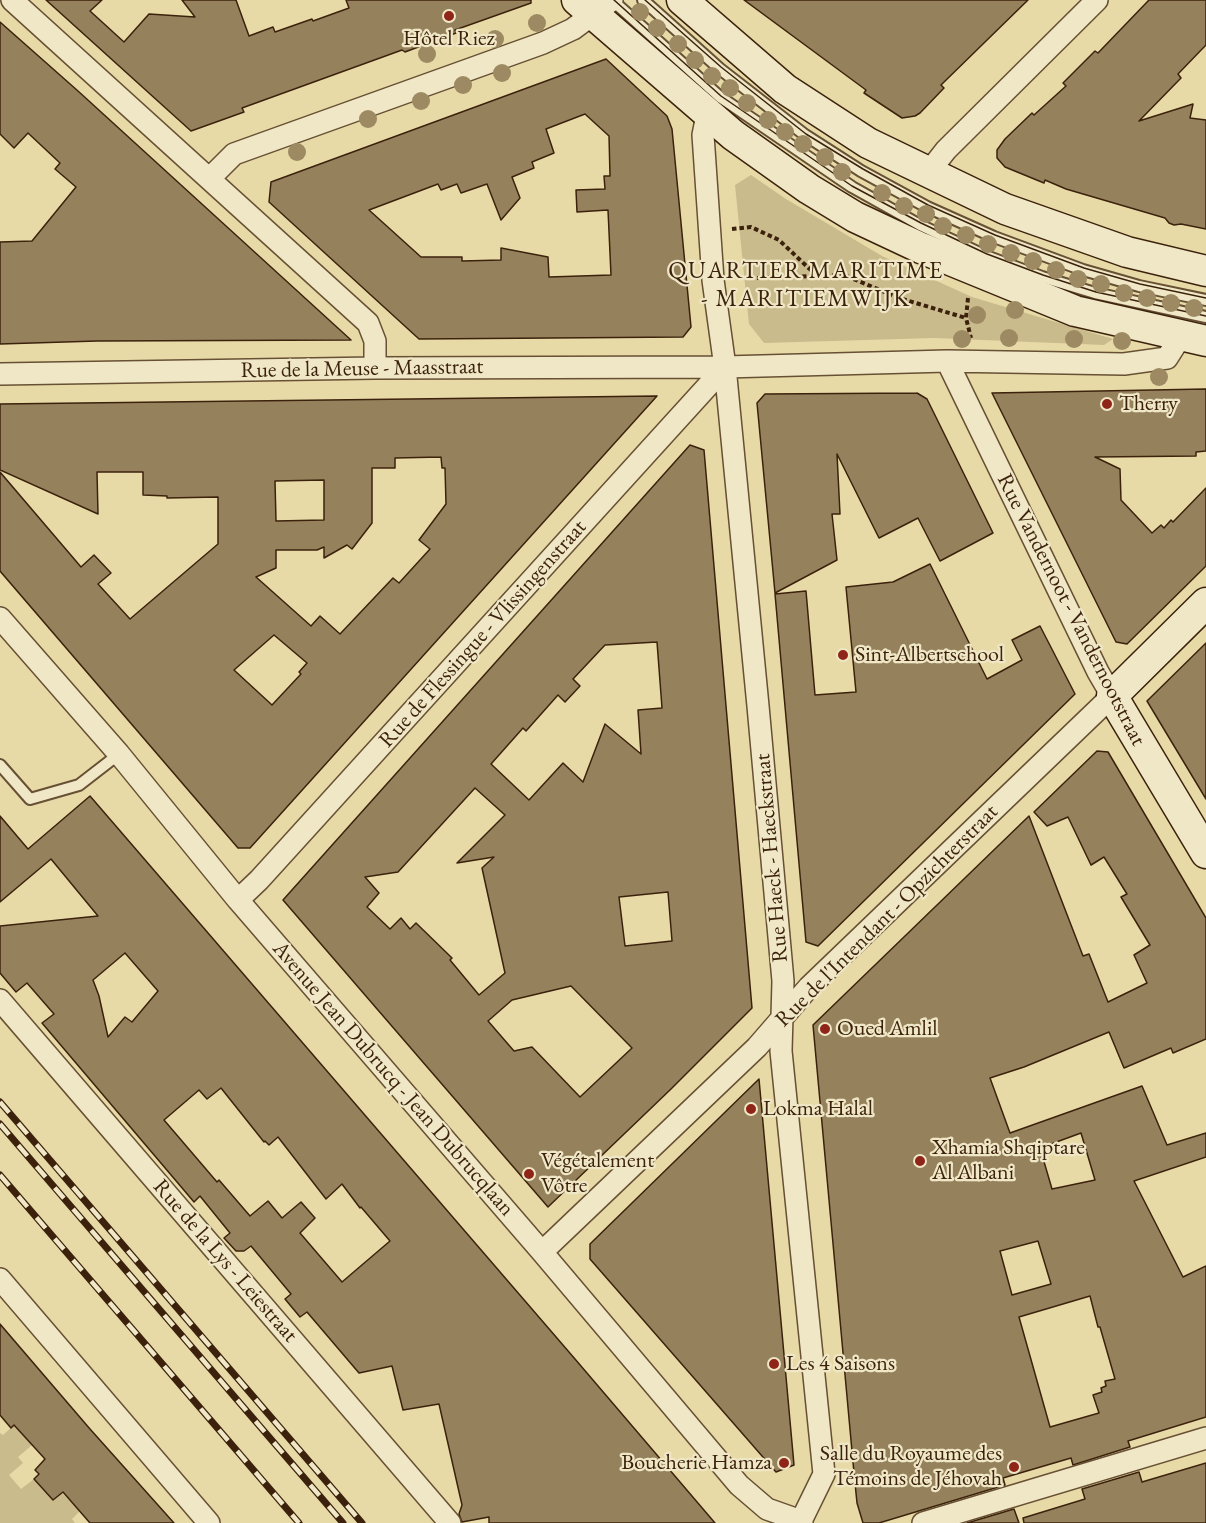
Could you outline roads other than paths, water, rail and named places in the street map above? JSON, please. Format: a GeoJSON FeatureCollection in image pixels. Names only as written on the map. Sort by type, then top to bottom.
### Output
{"type":"FeatureCollection","features":[{"type":"Feature","properties":{"kind":"main road"},"geometry":{"type":"LineString","coordinates":[[682,0],[785,89],[868,143],[1005,209],[1127,252],[1206,271]]}},
{"type":"Feature","properties":{"kind":"main road"},"geometry":{"type":"LineString","coordinates":[[601,3],[711,116],[809,189],[855,217],[921,248],[1075,311],[1193,339]]}},
{"type":"Feature","properties":{"kind":"main road","name":"Rue de l'Intendant - Opzichterstraat"},"geometry":{"type":"LineString","coordinates":[[1112,696],[1206,603]]}},
{"type":"Feature","properties":{"kind":"main road","name":"Rue Vandernoot - Vandernootstraat"},"geometry":{"type":"LineString","coordinates":[[1112,696],[1206,853]]}},
{"type":"Feature","properties":{"kind":"street"},"geometry":{"type":"LineString","coordinates":[[12,0],[368,323],[375,341],[375,368]]}},
{"type":"Feature","properties":{"kind":"street"},"geometry":{"type":"LineString","coordinates":[[928,173],[946,150],[1096,0]]}},
{"type":"Feature","properties":{"kind":"street"},"geometry":{"type":"LineString","coordinates":[[210,178],[234,154],[543,44],[573,29],[601,3]]}},
{"type":"Feature","properties":{"kind":"street","name":"Rue Haeck - Haeckstraat"},"geometry":{"type":"LineString","coordinates":[[711,116],[705,124],[703,135],[713,280],[725,367],[782,969],[781,1051],[824,1474],[801,1522]]}},
{"type":"Feature","properties":{"kind":"street","name":"Rue de la Meuse - Maasstraat"},"geometry":{"type":"LineString","coordinates":[[0,374],[375,368],[725,367],[947,361],[1124,364],[1167,358],[1193,339]]}},
{"type":"Feature","properties":{"kind":"street","name":"Rue Vandernoot - Vandernootstraat"},"geometry":{"type":"LineString","coordinates":[[947,361],[1112,696]]}},
{"type":"Feature","properties":{"kind":"street","name":"Rue de Flessingue - Vlissingenstraat"},"geometry":{"type":"LineString","coordinates":[[238,900],[275,863],[725,367]]}},
{"type":"Feature","properties":{"kind":"street","name":"Avenue Jean Dubrucq - Jean Dubrucqlaan"},"geometry":{"type":"LineString","coordinates":[[0,618],[119,754],[238,900],[542,1252],[739,1485],[767,1509],[801,1522]]}},
{"type":"Feature","properties":{"kind":"street","name":"Rue de l'Intendant - Opzichterstraat"},"geometry":{"type":"LineString","coordinates":[[542,1252],[757,1047],[809,987],[1112,696]]}},
{"type":"Feature","properties":{"kind":"street","name":"Rue de la Lys - Leiestraat"},"geometry":{"type":"LineString","coordinates":[[0,1000],[450,1523]]}},
{"type":"Feature","properties":{"kind":"street"},"geometry":{"type":"LineString","coordinates":[[0,1279],[209,1523]]}},
{"type":"Feature","properties":{"kind":"street"},"geometry":{"type":"LineString","coordinates":[[922,1523],[1206,1438]]}},
{"type":"Feature","properties":{"kind":"lane"},"geometry":{"type":"LineString","coordinates":[[643,0],[712,62],[797,129],[861,171],[927,207],[994,237],[1083,270],[1140,286],[1206,300]]}},
{"type":"Feature","properties":{"kind":"lane"},"geometry":{"type":"LineString","coordinates":[[601,3],[729,104],[852,187],[920,225],[986,256],[1042,277],[1095,293],[1206,317]]}},
{"type":"Feature","properties":{"kind":"lane"},"geometry":{"type":"LineString","coordinates":[[0,765],[30,799],[79,785],[119,754]]}},
{"type":"Feature","properties":{"kind":"tram line"},"geometry":{"type":"LineString","coordinates":[[614,0],[721,96],[852,186],[921,223],[987,254],[1043,275],[1096,292],[1206,316]]}},
{"type":"Feature","properties":{"kind":"tram line"},"geometry":{"type":"LineString","coordinates":[[645,0],[721,67],[806,134],[928,205],[995,235],[1084,268],[1140,284],[1206,298]]}},
{"type":"Feature","properties":{"kind":"railway"},"geometry":{"type":"LineString","coordinates":[[0,1102],[362,1523]]}},
{"type":"Feature","properties":{"kind":"railway"},"geometry":{"type":"LineString","coordinates":[[0,1124],[343,1523]]}},
{"type":"Feature","properties":{"kind":"railway"},"geometry":{"type":"LineString","coordinates":[[0,1175],[299,1523]]}},
{"type":"Feature","properties":{"kind":"place","name":"Hôtel Riez"},"geometry":{"type":"Point","coordinates":[449,16]}},
{"type":"Feature","properties":{"kind":"place","name":"Therry"},"geometry":{"type":"Point","coordinates":[1107,404]}},
{"type":"Feature","properties":{"kind":"place","name":"Sint-Albertschool"},"geometry":{"type":"Point","coordinates":[843,655]}},
{"type":"Feature","properties":{"kind":"place","name":"Oued Amlil"},"geometry":{"type":"Point","coordinates":[825,1029]}},
{"type":"Feature","properties":{"kind":"place","name":"Lokma Halal"},"geometry":{"type":"Point","coordinates":[751,1109]}},
{"type":"Feature","properties":{"kind":"place","name":"Xhamia Shqiptare Al Albani"},"geometry":{"type":"Point","coordinates":[920,1161]}},
{"type":"Feature","properties":{"kind":"place","name":"Végétalement Vôtre"},"geometry":{"type":"Point","coordinates":[529,1174]}},
{"type":"Feature","properties":{"kind":"place","name":"Les 4 Saisons"},"geometry":{"type":"Point","coordinates":[774,1364]}},
{"type":"Feature","properties":{"kind":"place","name":"Boucherie Hamza"},"geometry":{"type":"Point","coordinates":[784,1463]}},
{"type":"Feature","properties":{"kind":"place","name":"Salle du Royaume des Témoins de Jéhovah"},"geometry":{"type":"Point","coordinates":[1014,1467]}},
{"type":"Feature","properties":{"kind":"district","name":"QUARTIER MARITIME - MARITIEMWIJK"},"geometry":{"type":"Point","coordinates":[806,285]}}]}
